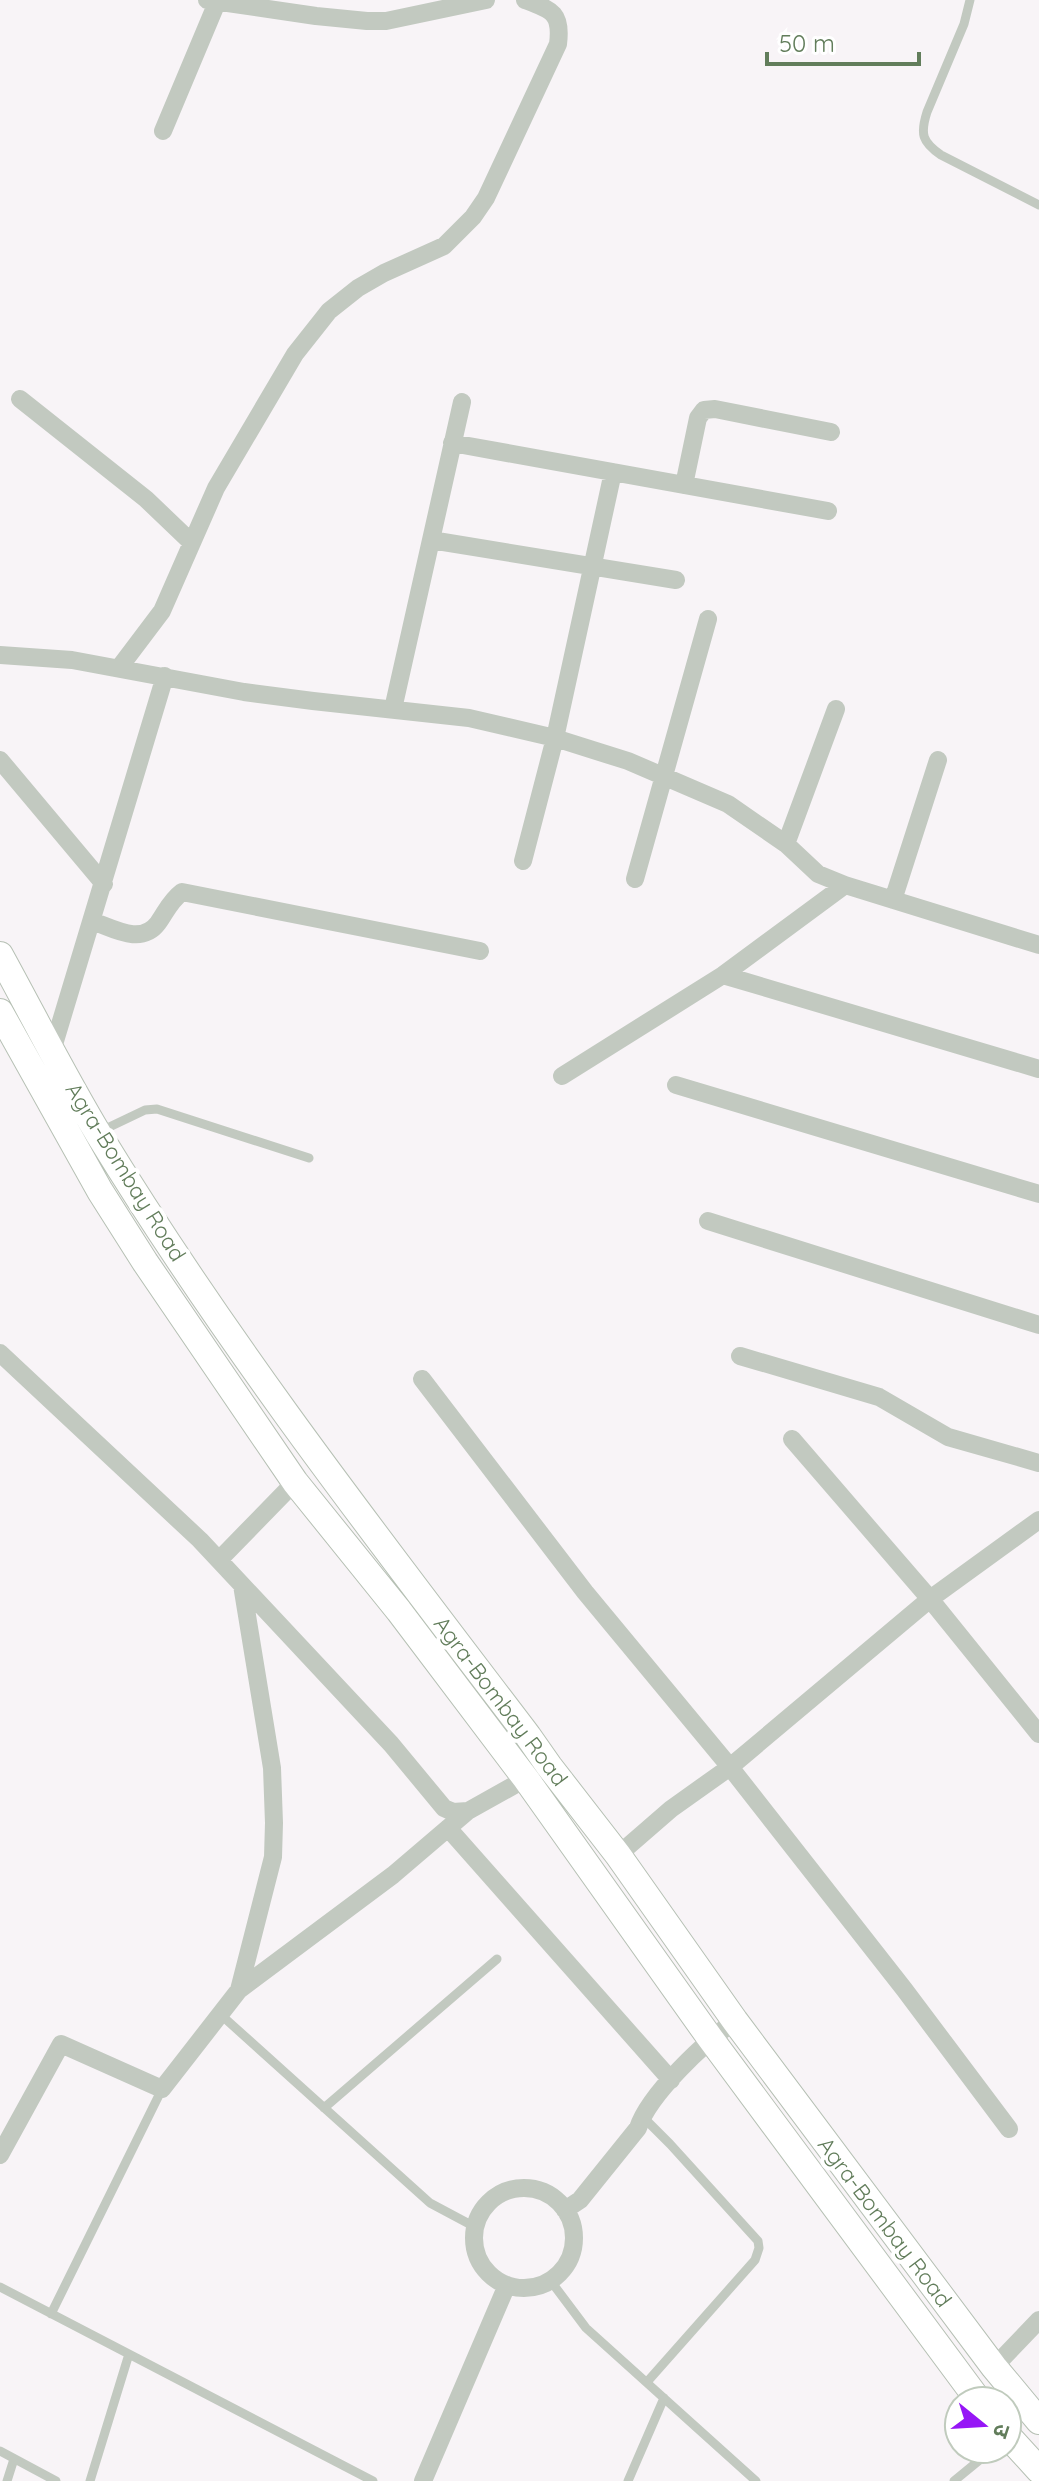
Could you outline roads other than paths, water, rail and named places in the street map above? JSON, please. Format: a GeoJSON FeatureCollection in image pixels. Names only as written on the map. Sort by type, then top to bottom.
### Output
{"type":"FeatureCollection","features":[{"type":"Feature","properties":{"kind":"main road","name":"Agra-Bombay Road"},"geometry":{"type":"LineString","coordinates":[[0,955],[125,1176],[318,1459],[618,1855],[735,2021],[994,2367],[1039,2421]]}},
{"type":"Feature","properties":{"kind":"main road","name":"Agra-Bombay Road"},"geometry":{"type":"LineString","coordinates":[[0,1012],[100,1191],[295,1482],[399,1611],[526,1779],[710,2038],[967,2385]]}},
{"type":"Feature","properties":{"kind":"main road"},"geometry":{"type":"LineString","coordinates":[[1023,2453],[1039,2470]]}},
{"type":"Feature","properties":{"kind":"street"},"geometry":{"type":"LineString","coordinates":[[163,131],[214,1],[386,21],[435,5],[486,0]]}},
{"type":"Feature","properties":{"kind":"street"},"geometry":{"type":"LineString","coordinates":[[119,668],[162,611],[216,488],[295,354],[329,311],[358,288],[384,273],[444,246],[473,217],[486,198],[558,44],[558,19],[550,11],[525,0]]}},
{"type":"Feature","properties":{"kind":"street"},"geometry":{"type":"LineString","coordinates":[[20,399],[146,499],[192,543]]}},
{"type":"Feature","properties":{"kind":"street"},"geometry":{"type":"LineString","coordinates":[[393,709],[462,402]]}},
{"type":"Feature","properties":{"kind":"street"},"geometry":{"type":"LineString","coordinates":[[684,485],[698,418],[704,410],[715,409],[831,432]]}},
{"type":"Feature","properties":{"kind":"street"},"geometry":{"type":"LineString","coordinates":[[452,443],[828,511]]}},
{"type":"Feature","properties":{"kind":"street"},"geometry":{"type":"LineString","coordinates":[[523,861],[555,738],[613,472]]}},
{"type":"Feature","properties":{"kind":"street"},"geometry":{"type":"LineString","coordinates":[[431,540],[676,580]]}},
{"type":"Feature","properties":{"kind":"street"},"geometry":{"type":"LineString","coordinates":[[635,879],[708,619]]}},
{"type":"Feature","properties":{"kind":"street"},"geometry":{"type":"LineString","coordinates":[[0,655],[72,660],[244,692],[469,718],[555,738],[628,761],[728,804],[786,844],[818,874],[1039,945]]}},
{"type":"Feature","properties":{"kind":"street"},"geometry":{"type":"LineString","coordinates":[[52,1051],[165,676]]}},
{"type":"Feature","properties":{"kind":"street"},"geometry":{"type":"LineString","coordinates":[[786,844],[836,709]]}},
{"type":"Feature","properties":{"kind":"street"},"geometry":{"type":"LineString","coordinates":[[0,760],[104,884]]}},
{"type":"Feature","properties":{"kind":"street"},"geometry":{"type":"LineString","coordinates":[[893,900],[938,760]]}},
{"type":"Feature","properties":{"kind":"street"},"geometry":{"type":"LineString","coordinates":[[562,1076],[723,975],[845,885]]}},
{"type":"Feature","properties":{"kind":"street"},"geometry":{"type":"LineString","coordinates":[[92,921],[135,935],[145,935],[156,926],[171,901],[182,892],[480,951]]}},
{"type":"Feature","properties":{"kind":"street"},"geometry":{"type":"LineString","coordinates":[[723,975],[1039,1069]]}},
{"type":"Feature","properties":{"kind":"street"},"geometry":{"type":"LineString","coordinates":[[676,1085],[1039,1194]]}},
{"type":"Feature","properties":{"kind":"street"},"geometry":{"type":"LineString","coordinates":[[708,1221],[1039,1325]]}},
{"type":"Feature","properties":{"kind":"street"},"geometry":{"type":"LineString","coordinates":[[0,1353],[219,1560],[391,1744],[444,1808],[453,1812],[468,1811]]}},
{"type":"Feature","properties":{"kind":"street"},"geometry":{"type":"LineString","coordinates":[[740,1356],[879,1397],[948,1437],[1039,1463]]}},
{"type":"Feature","properties":{"kind":"street"},"geometry":{"type":"LineString","coordinates":[[422,1379],[585,1592],[730,1767],[904,1989],[1009,2129]]}},
{"type":"Feature","properties":{"kind":"street"},"geometry":{"type":"LineString","coordinates":[[792,1439],[930,1599],[1039,1734]]}},
{"type":"Feature","properties":{"kind":"street"},"geometry":{"type":"LineString","coordinates":[[219,1560],[295,1482]]}},
{"type":"Feature","properties":{"kind":"street"},"geometry":{"type":"LineString","coordinates":[[618,1855],[671,1809],[730,1767],[930,1599],[1039,1520]]}},
{"type":"Feature","properties":{"kind":"street"},"geometry":{"type":"LineString","coordinates":[[239,1990],[273,1857],[274,1823],[272,1768],[242,1585]]}},
{"type":"Feature","properties":{"kind":"street"},"geometry":{"type":"LineString","coordinates":[[2,2145],[61,2044],[162,2089],[239,1990],[393,1875],[468,1811],[549,1766]]}},
{"type":"Feature","properties":{"kind":"street"},"geometry":{"type":"LineString","coordinates":[[448,1828],[671,2080]]}},
{"type":"Feature","properties":{"kind":"street"},"geometry":{"type":"LineString","coordinates":[[565,2210],[570,2193],[631,2119],[642,2116],[710,2038],[735,2021]]}},
{"type":"Feature","properties":{"kind":"street"},"geometry":{"type":"LineString","coordinates":[[514,2188],[537,2189],[552,2196],[565,2210],[573,2229],[572,2248],[564,2267],[550,2280],[532,2287],[507,2285],[495,2279],[481,2264],[474,2247],[475,2227],[482,2209],[500,2193],[514,2188]]}},
{"type":"Feature","properties":{"kind":"street"},"geometry":{"type":"LineString","coordinates":[[423,2481],[507,2285]]}},
{"type":"Feature","properties":{"kind":"street"},"geometry":{"type":"LineString","coordinates":[[994,2367],[1039,2320]]}},
{"type":"Feature","properties":{"kind":"lane"},"geometry":{"type":"LineString","coordinates":[[970,0],[964,24],[922,127],[924,139],[930,148],[941,155],[1039,205]]}},
{"type":"Feature","properties":{"kind":"lane"},"geometry":{"type":"LineString","coordinates":[[98,1132],[145,1110],[157,1109],[309,1158]]}},
{"type":"Feature","properties":{"kind":"lane"},"geometry":{"type":"LineString","coordinates":[[324,2108],[497,1959]]}},
{"type":"Feature","properties":{"kind":"lane"},"geometry":{"type":"LineString","coordinates":[[220,2014],[430,2203],[475,2227]]}},
{"type":"Feature","properties":{"kind":"lane"},"geometry":{"type":"LineString","coordinates":[[51,2314],[162,2089]]}},
{"type":"Feature","properties":{"kind":"lane"},"geometry":{"type":"LineString","coordinates":[[642,2116],[758,2241],[759,2248],[755,2260],[647,2382]]}},
{"type":"Feature","properties":{"kind":"lane"},"geometry":{"type":"LineString","coordinates":[[550,2280],[586,2328],[756,2481]]}},
{"type":"Feature","properties":{"kind":"lane"},"geometry":{"type":"LineString","coordinates":[[0,2287],[373,2481]]}},
{"type":"Feature","properties":{"kind":"lane"},"geometry":{"type":"LineString","coordinates":[[90,2481],[129,2354]]}},
{"type":"Feature","properties":{"kind":"lane"},"geometry":{"type":"LineString","coordinates":[[628,2481],[664,2398]]}},
{"type":"Feature","properties":{"kind":"lane"},"geometry":{"type":"LineString","coordinates":[[0,2451],[56,2481]]}},
{"type":"Feature","properties":{"kind":"lane"},"geometry":{"type":"LineString","coordinates":[[7,2481],[14,2459]]}},
{"type":"Feature","properties":{"kind":"lane"},"geometry":{"type":"LineString","coordinates":[[954,2481],[974,2465]]}}]}
